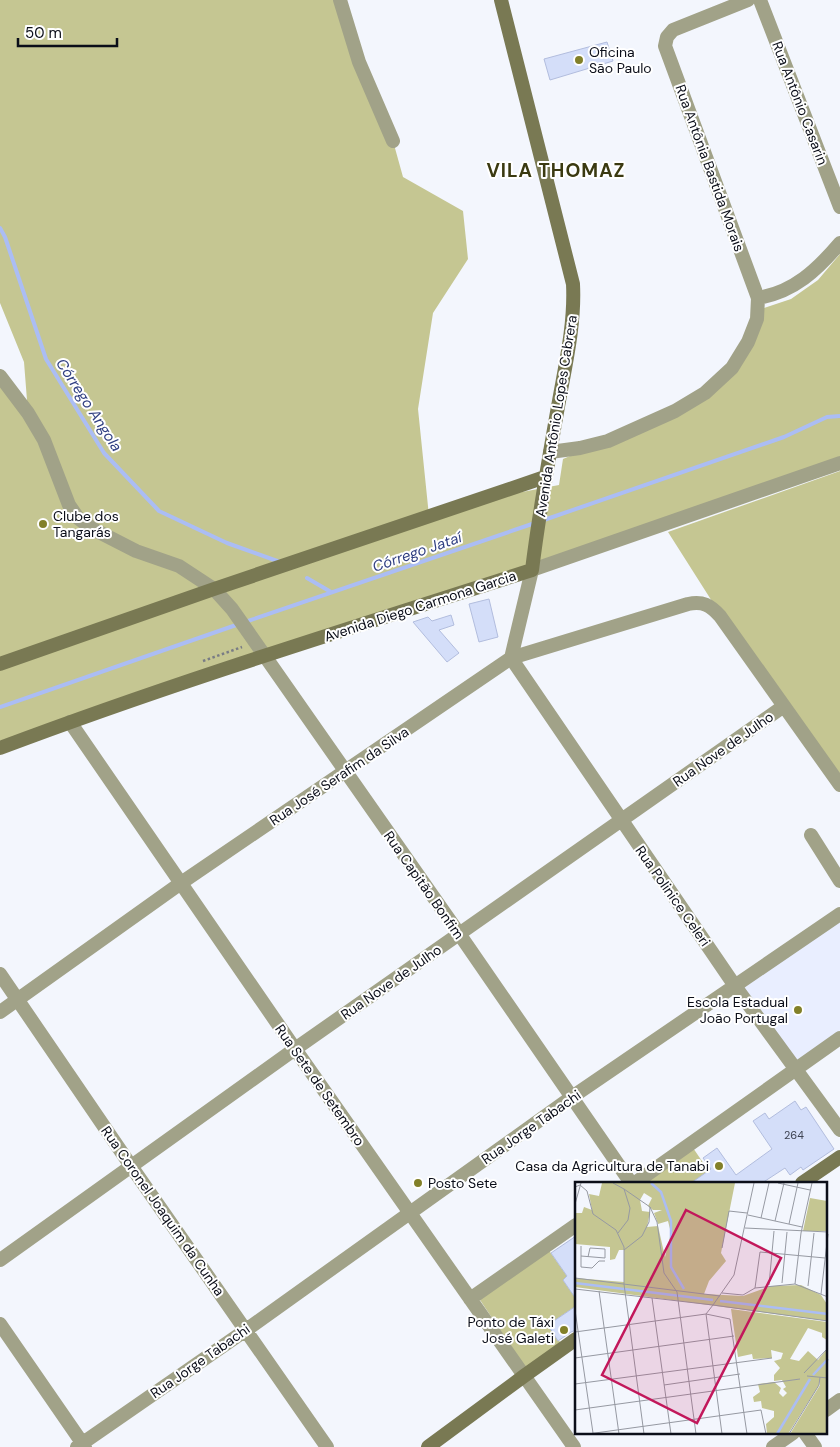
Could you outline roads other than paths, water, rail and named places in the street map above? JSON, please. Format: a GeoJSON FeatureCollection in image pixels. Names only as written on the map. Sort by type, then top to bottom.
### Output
{"type":"FeatureCollection","features":[{"type":"Feature","properties":{"kind":"main road","name":"Avenida Antônio Lopes Cabrera"},"geometry":{"type":"LineString","coordinates":[[501,0],[573,284],[574,302],[532,565]]}},
{"type":"Feature","properties":{"kind":"main road"},"geometry":{"type":"LineString","coordinates":[[0,664],[214,589],[544,484]]}},
{"type":"Feature","properties":{"kind":"main road","name":"Avenida Diego Carmona Garcia"},"geometry":{"type":"LineString","coordinates":[[0,748],[70,722],[532,565]]}},
{"type":"Feature","properties":{"kind":"main road"},"geometry":{"type":"LineString","coordinates":[[803,1182],[840,1157]]}},
{"type":"Feature","properties":{"kind":"main road"},"geometry":{"type":"LineString","coordinates":[[428,1447],[575,1340]]}},
{"type":"Feature","properties":{"kind":"street"},"geometry":{"type":"LineString","coordinates":[[340,0],[359,62],[393,141]]}},
{"type":"Feature","properties":{"kind":"street","name":"Rua Antônia Bastida Morais"},"geometry":{"type":"LineString","coordinates":[[748,0],[677,28],[667,37],[666,50],[758,298]]}},
{"type":"Feature","properties":{"kind":"street","name":"Rua Antônio Casarin"},"geometry":{"type":"LineString","coordinates":[[760,0],[840,207]]}},
{"type":"Feature","properties":{"kind":"street"},"geometry":{"type":"LineString","coordinates":[[550,452],[580,448],[608,441],[676,411],[705,393],[732,368],[748,342],[757,319],[758,298],[772,296],[785,291],[808,277],[840,243]]}},
{"type":"Feature","properties":{"kind":"street","name":"Rua Capitão Bonfim"},"geometry":{"type":"LineString","coordinates":[[0,376],[28,414],[44,440],[69,505],[78,518],[93,529],[136,551],[179,566],[214,589],[232,609],[460,934],[630,1182]]}},
{"type":"Feature","properties":{"kind":"street","name":"Avenida Diego Carmona Garcia"},"geometry":{"type":"LineString","coordinates":[[532,565],[840,463]]}},
{"type":"Feature","properties":{"kind":"street","name":"Avenida Antônio Lopes Cabrera"},"geometry":{"type":"LineString","coordinates":[[511,658],[532,565]]}},
{"type":"Feature","properties":{"kind":"street","name":"Rua José Serafim da Silva"},"geometry":{"type":"LineString","coordinates":[[0,1012],[181,884],[511,658],[697,602],[706,604],[720,616],[784,706]]}},
{"type":"Feature","properties":{"kind":"street","name":"Rua Polinice Celeri"},"geometry":{"type":"LineString","coordinates":[[511,658],[735,986],[840,1130]]}},
{"type":"Feature","properties":{"kind":"street"},"geometry":{"type":"LineString","coordinates":[[784,706],[840,785]]}},
{"type":"Feature","properties":{"kind":"street","name":"Rua Nove de Julho"},"geometry":{"type":"LineString","coordinates":[[0,1260],[295,1049],[784,706]]}},
{"type":"Feature","properties":{"kind":"street","name":"Rua Sete de Setembro"},"geometry":{"type":"LineString","coordinates":[[70,722],[295,1049],[574,1447]]}},
{"type":"Feature","properties":{"kind":"street"},"geometry":{"type":"LineString","coordinates":[[811,835],[840,881]]}},
{"type":"Feature","properties":{"kind":"street","name":"Rua Jorge Tabachi"},"geometry":{"type":"LineString","coordinates":[[82,1446],[572,1097],[840,914]]}},
{"type":"Feature","properties":{"kind":"street","name":"Rua Coronel Joaquim da Cunha"},"geometry":{"type":"LineString","coordinates":[[0,974],[327,1447]]}},
{"type":"Feature","properties":{"kind":"street"},"geometry":{"type":"LineString","coordinates":[[636,1182],[840,1038]]}},
{"type":"Feature","properties":{"kind":"street"},"geometry":{"type":"LineString","coordinates":[[470,1299],[575,1226]]}},
{"type":"Feature","properties":{"kind":"street"},"geometry":{"type":"LineString","coordinates":[[0,1324],[82,1446]]}},
{"type":"Feature","properties":{"kind":"street"},"geometry":{"type":"LineString","coordinates":[[828,1409],[840,1400]]}},
{"type":"Feature","properties":{"kind":"street"},"geometry":{"type":"LineString","coordinates":[[773,1447],[792,1434]]}},
{"type":"Feature","properties":{"kind":"street"},"geometry":{"type":"LineString","coordinates":[[806,1434],[814,1447]]}},
{"type":"Feature","properties":{"kind":"waterway","name":"Córrego Angola"},"geometry":{"type":"LineString","coordinates":[[0,228],[5,237],[46,359],[104,453],[159,511],[227,543],[280,562]]}},
{"type":"Feature","properties":{"kind":"waterway","name":"Córrego Jataí"},"geometry":{"type":"LineString","coordinates":[[541,521],[784,437],[827,417],[840,416]]}},
{"type":"Feature","properties":{"kind":"waterway","name":"Córrego Jataí"},"geometry":{"type":"LineString","coordinates":[[245,622],[535,523]]}},
{"type":"Feature","properties":{"kind":"waterway","name":"Córrego Angola"},"geometry":{"type":"LineString","coordinates":[[307,578],[331,592]]}},
{"type":"Feature","properties":{"kind":"waterway","name":"Córrego Jataí"},"geometry":{"type":"LineString","coordinates":[[0,707],[239,624]]}},
{"type":"Feature","properties":{"kind":"place","name":"Oficina São Paulo"},"geometry":{"type":"Point","coordinates":[579,60]}},
{"type":"Feature","properties":{"kind":"place","name":"Clube dos Tangarás"},"geometry":{"type":"Point","coordinates":[43,524]}},
{"type":"Feature","properties":{"kind":"place","name":"Escola Estadual João Portugal"},"geometry":{"type":"Point","coordinates":[798,1010]}},
{"type":"Feature","properties":{"kind":"place","name":"Casa da Agricultura de Tanabi"},"geometry":{"type":"Point","coordinates":[719,1166]}},
{"type":"Feature","properties":{"kind":"place","name":"Posto Sete"},"geometry":{"type":"Point","coordinates":[418,1183]}},
{"type":"Feature","properties":{"kind":"place","name":"Ponto de Táxi José Galeti"},"geometry":{"type":"Point","coordinates":[564,1330]}},
{"type":"Feature","properties":{"kind":"district","name":"VILA THOMAZ"},"geometry":{"type":"Point","coordinates":[556,170]}}]}
